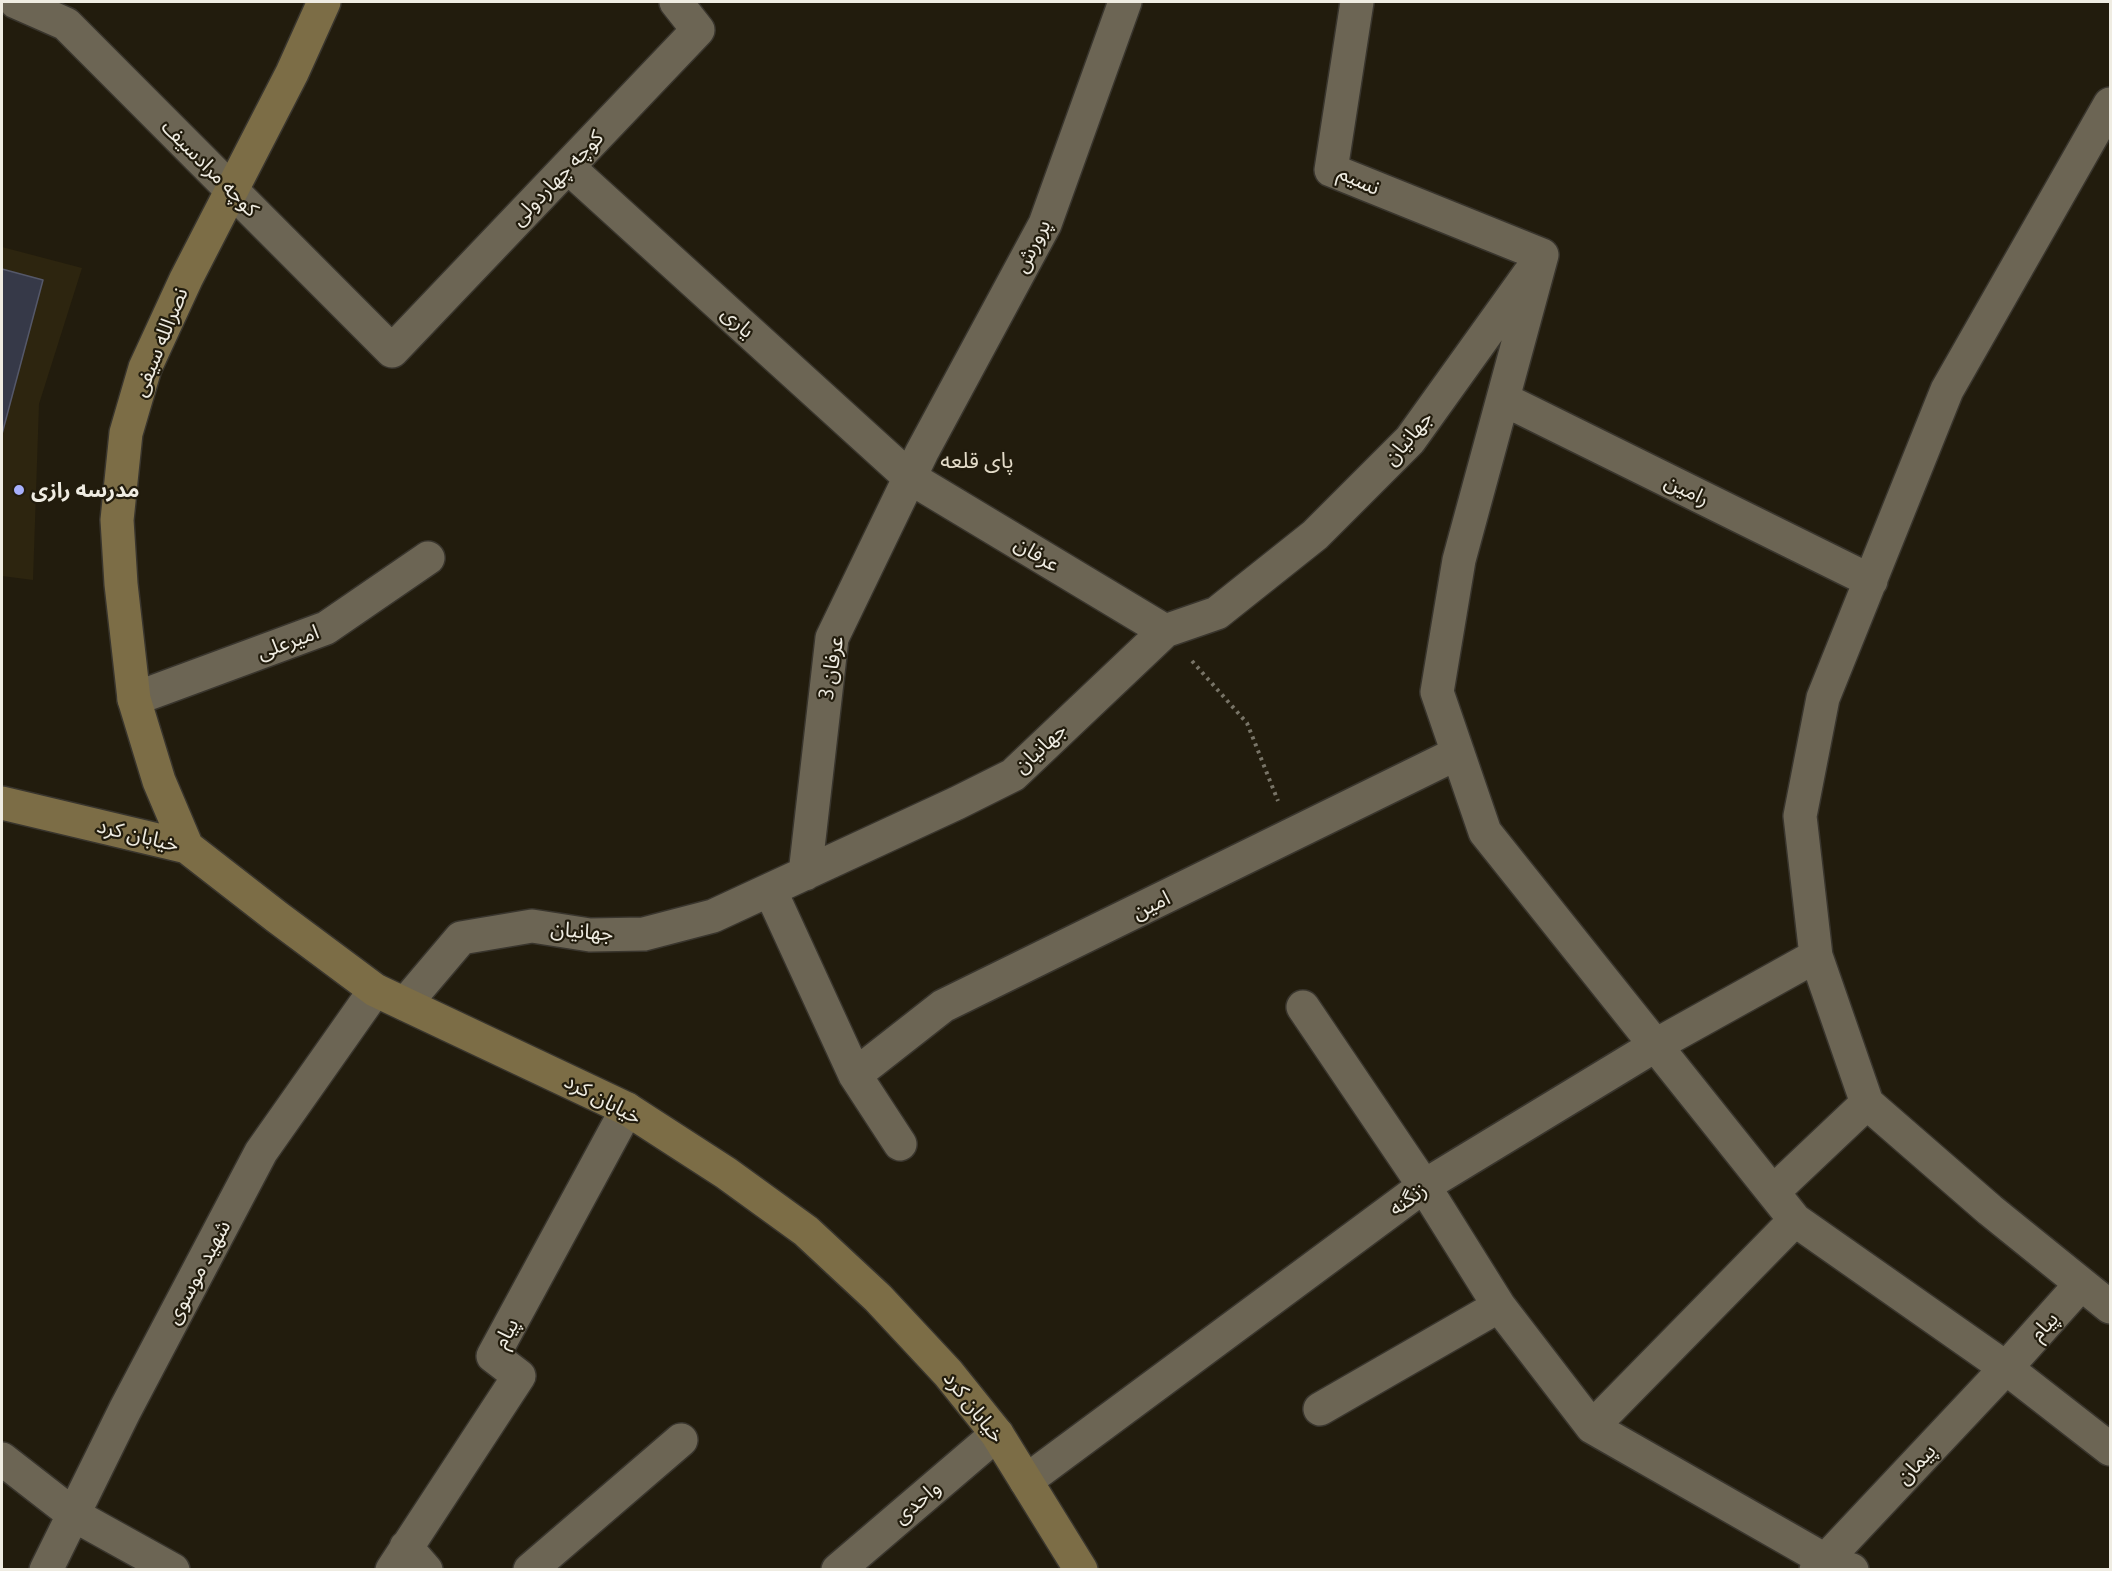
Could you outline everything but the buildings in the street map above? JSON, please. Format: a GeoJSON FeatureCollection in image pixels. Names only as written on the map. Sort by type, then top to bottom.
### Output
{"type":"FeatureCollection","features":[{"type":"Feature","properties":{"kind":"street","name":"کوچه مرادسیف"},"geometry":{"type":"LineString","coordinates":[[15,2],[66,24],[392,351]]}},
{"type":"Feature","properties":{"kind":"street","name":"نصرالله سیفی"},"geometry":{"type":"LineString","coordinates":[[187,847],[159,781],[134,699],[121,584],[117,520],[126,433],[145,368],[186,279],[292,73],[324,2]]}},
{"type":"Feature","properties":{"kind":"street","name":"کوچه چهاردولی"},"geometry":{"type":"LineString","coordinates":[[392,351],[698,30],[676,2]]}},
{"type":"Feature","properties":{"kind":"street","name":"پرورش"},"geometry":{"type":"LineString","coordinates":[[909,477],[1045,224],[1125,2]]}},
{"type":"Feature","properties":{"kind":"street","name":"نسیم"},"geometry":{"type":"LineString","coordinates":[[1357,2],[1331,170],[1542,255]]}},
{"type":"Feature","properties":{"kind":"street"},"geometry":{"type":"LineString","coordinates":[[2110,104],[1947,390],[1823,698],[1800,816],[1816,956],[1867,1103],[1990,1210],[2110,1306]]}},
{"type":"Feature","properties":{"kind":"street","name":"یاری"},"geometry":{"type":"LineString","coordinates":[[568,167],[909,477]]}},
{"type":"Feature","properties":{"kind":"street"},"geometry":{"type":"LineString","coordinates":[[1542,255],[1459,560],[1437,692],[1485,832],[1795,1220],[2006,1368],[2110,1449]]}},
{"type":"Feature","properties":{"kind":"street","name":"جهانیان"},"geometry":{"type":"LineString","coordinates":[[405,1004],[461,938],[532,926],[590,935],[644,934],[713,916],[1013,775],[1166,631],[1217,613],[1315,535],[1410,440],[1542,255]]}},
{"type":"Feature","properties":{"kind":"street","name":"رامین"},"geometry":{"type":"LineString","coordinates":[[1503,399],[1871,581]]}},
{"type":"Feature","properties":{"kind":"street","name":"عرفان"},"geometry":{"type":"LineString","coordinates":[[909,477],[1166,631]]}},
{"type":"Feature","properties":{"kind":"street","name":"عرفان 3"},"geometry":{"type":"LineString","coordinates":[[805,874],[832,638],[909,477]]}},
{"type":"Feature","properties":{"kind":"street","name":"امیرعلی"},"geometry":{"type":"LineString","coordinates":[[134,699],[326,628],[428,558]]}},
{"type":"Feature","properties":{"kind":"street","name":"امین"},"geometry":{"type":"LineString","coordinates":[[855,1075],[943,1006],[1458,753]]}},
{"type":"Feature","properties":{"kind":"street","name":"خیابان کرد"},"geometry":{"type":"LineString","coordinates":[[2,803],[187,847],[375,990],[627,1109],[726,1173],[806,1231],[878,1298],[948,1373],[997,1434],[1081,1569]]}},
{"type":"Feature","properties":{"kind":"street"},"geometry":{"type":"LineString","coordinates":[[770,890],[855,1075],[900,1144]]}},
{"type":"Feature","properties":{"kind":"street","name":"زنگنه"},"geometry":{"type":"LineString","coordinates":[[1026,1481],[1424,1186],[1656,1045],[1816,956]]}},
{"type":"Feature","properties":{"kind":"street","name":"شهید موسوی"},"geometry":{"type":"LineString","coordinates":[[46,1569],[125,1410],[261,1152],[375,990]]}},
{"type":"Feature","properties":{"kind":"street"},"geometry":{"type":"LineString","coordinates":[[1303,1006],[1424,1186],[1499,1306],[1592,1427],[1831,1566]]}},
{"type":"Feature","properties":{"kind":"street"},"geometry":{"type":"LineString","coordinates":[[1773,1192],[1867,1103]]}},
{"type":"Feature","properties":{"kind":"street","name":"پیام"},"geometry":{"type":"LineString","coordinates":[[408,1562],[519,1376],[493,1356],[627,1109]]}},
{"type":"Feature","properties":{"kind":"street"},"geometry":{"type":"LineString","coordinates":[[1592,1427],[1795,1220]]}},
{"type":"Feature","properties":{"kind":"street","name":"پیام"},"geometry":{"type":"LineString","coordinates":[[2006,1368],[2081,1284]]}},
{"type":"Feature","properties":{"kind":"street"},"geometry":{"type":"LineString","coordinates":[[1320,1409],[1499,1306]]}},
{"type":"Feature","properties":{"kind":"street","name":"پیمان"},"geometry":{"type":"LineString","coordinates":[[1831,1566],[2006,1368]]}},
{"type":"Feature","properties":{"kind":"street","name":"واحدی"},"geometry":{"type":"LineString","coordinates":[[838,1569],[997,1434]]}},
{"type":"Feature","properties":{"kind":"street"},"geometry":{"type":"LineString","coordinates":[[530,1569],[681,1440]]}},
{"type":"Feature","properties":{"kind":"street"},"geometry":{"type":"LineString","coordinates":[[2,1459],[74,1515],[173,1569]]}},
{"type":"Feature","properties":{"kind":"path"},"geometry":{"type":"LineString","coordinates":[[1166,631],[1247,723],[1291,836]]}},
{"type":"Feature","properties":{"kind":"shaded area","name":"مدرسه رازی"},"geometry":{"type":"Polygon","coordinates":[[[2,247],[82,268],[39,404],[33,580],[2,576],[2,247]]]}},
{"type":"Feature","properties":{"kind":"place","name":"مدرسه رازی"},"geometry":{"type":"Point","coordinates":[19,490]}},
{"type":"Feature","properties":{"kind":"district","name":"پای قلعه"},"geometry":{"type":"Point","coordinates":[977,461]}}]}
